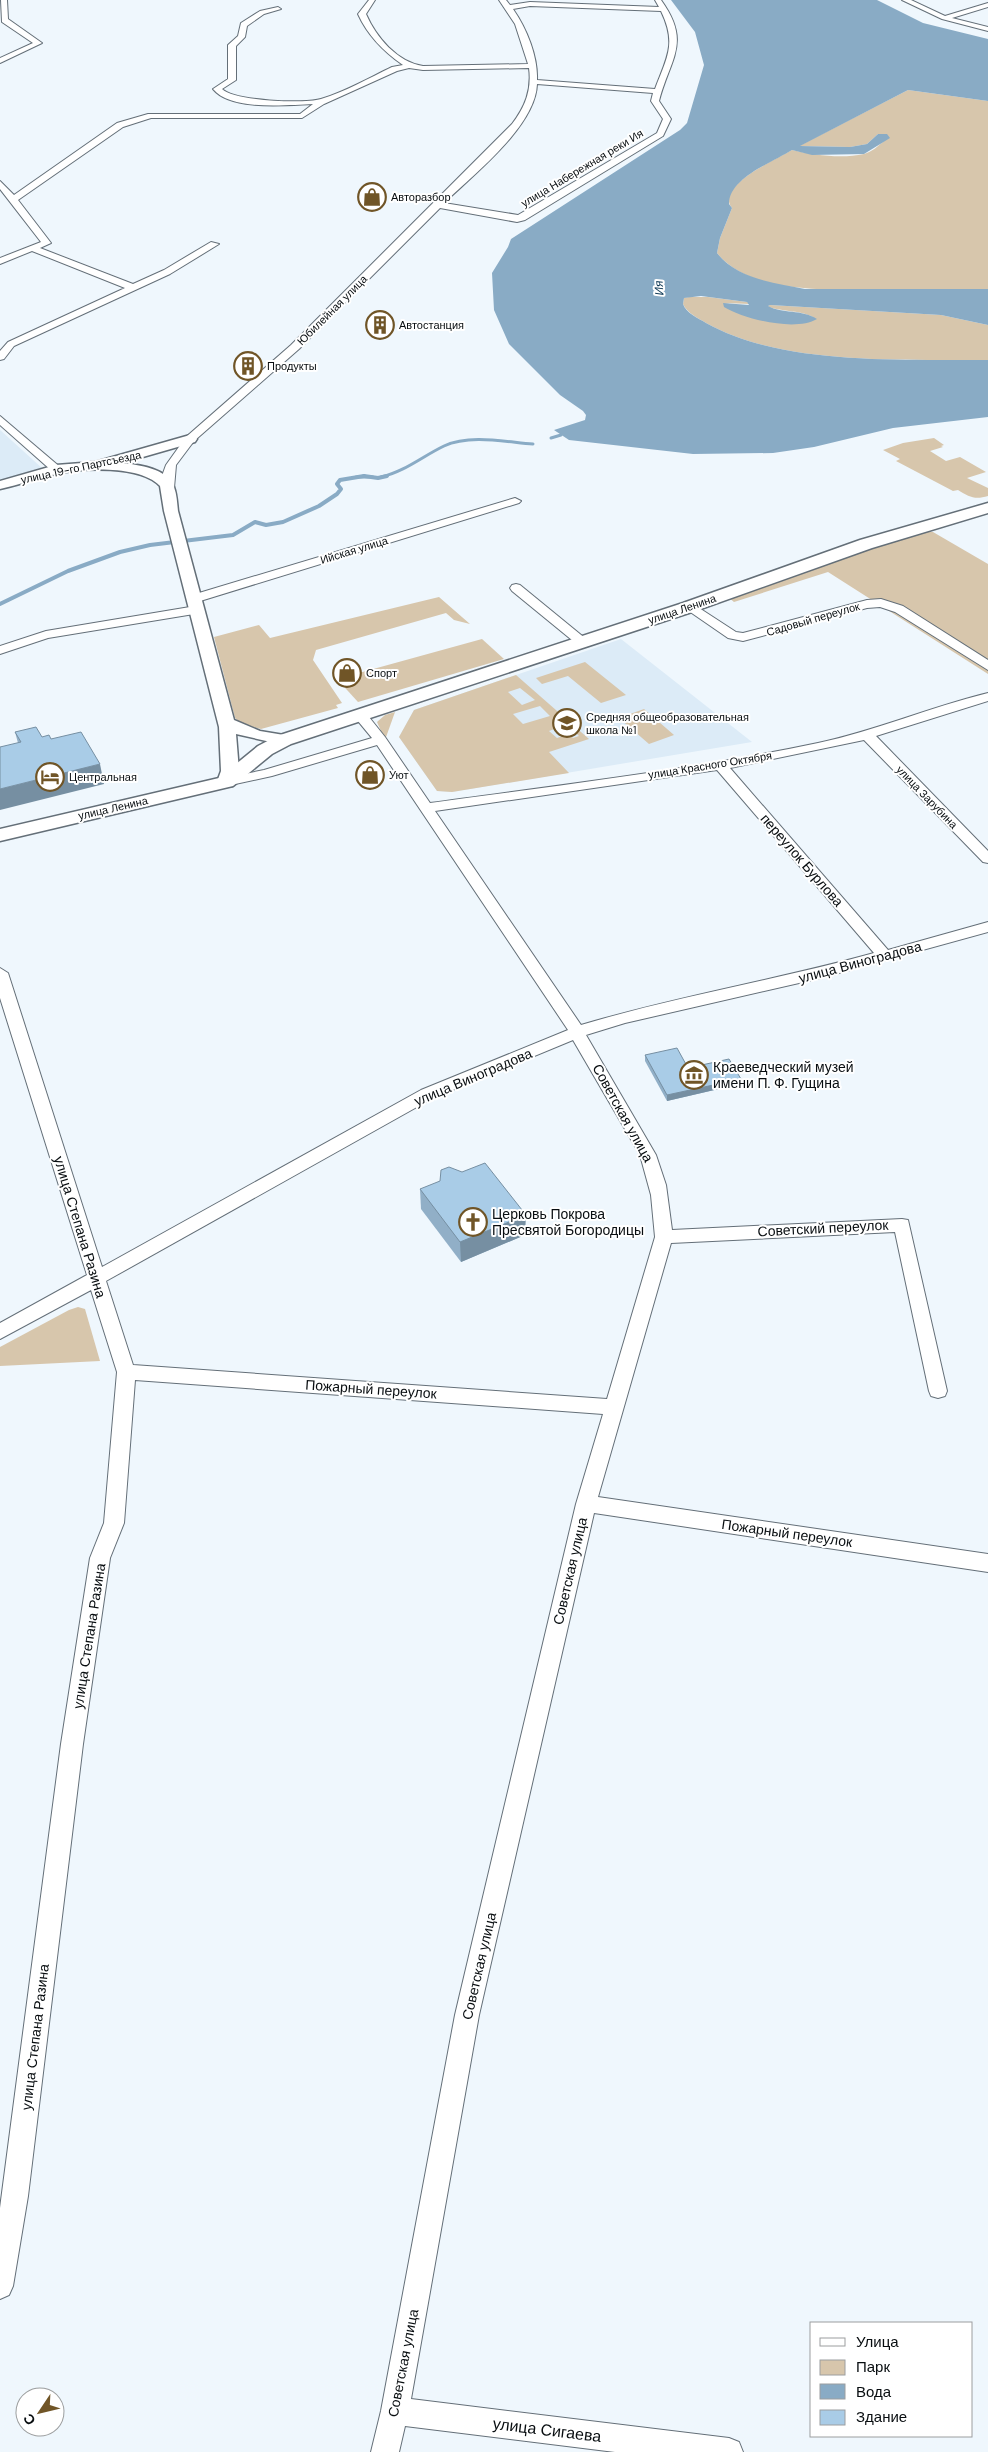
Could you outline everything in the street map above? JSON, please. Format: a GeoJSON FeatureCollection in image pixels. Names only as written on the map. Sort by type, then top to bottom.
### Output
{"type":"FeatureCollection","features":[{"type":"Feature","properties":{"kind":"main road","name":"улица Ленина"},"geometry":{"type":"LineString","coordinates":[[0,835],[226,782],[265,750],[284,740],[369,718],[866,544],[988,508]]}},
{"type":"Feature","properties":{"kind":"street"},"geometry":{"type":"LineString","coordinates":[[0,61],[38,43],[5,20],[4,0]]}},
{"type":"Feature","properties":{"kind":"street"},"geometry":{"type":"LineString","coordinates":[[372,0],[362,14],[372,34],[381,45],[409,66]]}},
{"type":"Feature","properties":{"kind":"street"},"geometry":{"type":"LineString","coordinates":[[535,82],[657,91],[673,59],[676,40],[665,9],[658,0]]}},
{"type":"Feature","properties":{"kind":"street"},"geometry":{"type":"LineString","coordinates":[[905,0],[944,18],[988,29]]}},
{"type":"Feature","properties":{"kind":"street"},"geometry":{"type":"LineString","coordinates":[[506,3],[665,9]]}},
{"type":"Feature","properties":{"kind":"street","name":"Юбилейная улица"},"geometry":{"type":"LineString","coordinates":[[226,782],[230,771],[226,723],[178,540],[168,488],[168,476],[172,465],[190,439],[295,347],[512,130],[526,109],[535,82],[534,66],[517,18],[506,3]]}},
{"type":"Feature","properties":{"kind":"street"},"geometry":{"type":"LineString","coordinates":[[944,18],[988,5]]}},
{"type":"Feature","properties":{"kind":"street"},"geometry":{"type":"LineString","coordinates":[[278,9],[262,12],[244,24],[240,37],[232,45],[232,80],[217,89],[224,96],[252,101],[321,102]]}},
{"type":"Feature","properties":{"kind":"street"},"geometry":{"type":"LineString","coordinates":[[14,199],[120,125],[151,116],[302,116],[321,102],[395,69],[409,66],[423,68],[534,66]]}},
{"type":"Feature","properties":{"kind":"street","name":"улица Набережная реки Ия"},"geometry":{"type":"LineString","coordinates":[[437,205],[519,218],[660,134],[667,119],[655,101],[657,91]]}},
{"type":"Feature","properties":{"kind":"street"},"geometry":{"type":"LineString","coordinates":[[0,184],[14,199],[46,243],[1,259]]}},
{"type":"Feature","properties":{"kind":"street"},"geometry":{"type":"LineString","coordinates":[[0,357],[11,344],[167,272],[214,244]]}},
{"type":"Feature","properties":{"kind":"street"},"geometry":{"type":"LineString","coordinates":[[32,248],[132,287]]}},
{"type":"Feature","properties":{"kind":"street"},"geometry":{"type":"LineString","coordinates":[[0,419],[56,469]]}},
{"type":"Feature","properties":{"kind":"street","name":"улица 19-го Партсъезда"},"geometry":{"type":"LineString","coordinates":[[0,485],[56,469],[96,466],[190,439]]}},
{"type":"Feature","properties":{"kind":"street"},"geometry":{"type":"LineString","coordinates":[[96,466],[127,468],[151,473],[162,480],[168,488]]}},
{"type":"Feature","properties":{"kind":"street","name":"Ийская улица"},"geometry":{"type":"LineString","coordinates":[[0,650],[46,635],[195,605],[515,501]]}},
{"type":"Feature","properties":{"kind":"street"},"geometry":{"type":"LineString","coordinates":[[516,588],[582,642]]}},
{"type":"Feature","properties":{"kind":"street","name":"Садовый переулок"},"geometry":{"type":"LineString","coordinates":[[689,607],[732,635],[743,637],[867,604],[882,603],[899,609],[988,666]]}},
{"type":"Feature","properties":{"kind":"street","name":"улица Красного Октября"},"geometry":{"type":"LineString","coordinates":[[426,808],[719,764],[818,747],[988,697]]}},
{"type":"Feature","properties":{"kind":"street","name":"Советская улица"},"geometry":{"type":"LineString","coordinates":[[369,718],[380,740],[578,1032],[653,1168],[662,1201],[664,1237],[616,1407],[586,1504],[467,2014],[394,2411],[380,2451]]}},
{"type":"Feature","properties":{"kind":"street"},"geometry":{"type":"LineString","coordinates":[[226,723],[254,736],[284,740]]}},
{"type":"Feature","properties":{"kind":"street","name":"улица Зарубина"},"geometry":{"type":"LineString","coordinates":[[866,734],[988,858]]}},
{"type":"Feature","properties":{"kind":"street"},"geometry":{"type":"LineString","coordinates":[[226,782],[281,769],[380,740]]}},
{"type":"Feature","properties":{"kind":"street"},"geometry":{"type":"LineString","coordinates":[[265,750],[261,757],[265,762],[272,768],[281,769]]}},
{"type":"Feature","properties":{"kind":"street"},"geometry":{"type":"LineString","coordinates":[[332,755],[374,756],[394,761]]}},
{"type":"Feature","properties":{"kind":"street","name":"переулок Бурлова"},"geometry":{"type":"LineString","coordinates":[[719,764],[884,956]]}},
{"type":"Feature","properties":{"kind":"street","name":"улица Виноградова"},"geometry":{"type":"LineString","coordinates":[[0,1332],[427,1094],[578,1032],[622,1018],[772,986],[988,927]]}},
{"type":"Feature","properties":{"kind":"street","name":"улица Степана Разина"},"geometry":{"type":"LineString","coordinates":[[0,973],[126,1372],[114,1522],[100,1558],[72,1744],[15,2196],[0,2286]]}},
{"type":"Feature","properties":{"kind":"street","name":"Советский переулок"},"geometry":{"type":"LineString","coordinates":[[664,1237],[902,1224],[938,1391]]}},
{"type":"Feature","properties":{"kind":"street","name":"Пожарный переулок"},"geometry":{"type":"LineString","coordinates":[[126,1372],[616,1407]]}},
{"type":"Feature","properties":{"kind":"street","name":"Пожарный переулок"},"geometry":{"type":"LineString","coordinates":[[586,1504],[988,1563]]}},
{"type":"Feature","properties":{"kind":"street","name":"улица Сигаева"},"geometry":{"type":"LineString","coordinates":[[394,2411],[729,2452]]}},
{"type":"Feature","properties":{"kind":"shaded area"},"geometry":{"type":"Polygon","coordinates":[[[0,430],[43,469],[0,481],[0,430]]]}},
{"type":"Feature","properties":{"kind":"shaded area","name":"Средняя общеобразовательная школа №1"},"geometry":{"type":"Polygon","coordinates":[[[621,639],[752,742],[452,792],[437,791],[399,737],[414,710],[621,639]]]}},
{"type":"Feature","properties":{"kind":"green space"},"geometry":{"type":"Polygon","coordinates":[[[908,90],[988,101],[988,289],[845,290],[797,288],[773,284],[751,277],[732,267],[717,253],[720,238],[732,208],[729,200],[732,191],[739,182],[792,150],[818,155],[837,156],[870,152],[884,141],[878,134],[867,144],[850,147],[799,146],[908,90]]]}},
{"type":"Feature","properties":{"kind":"green space"},"geometry":{"type":"Polygon","coordinates":[[[708,297],[747,302],[750,304],[724,303],[816,319],[799,312],[779,310],[767,306],[941,315],[988,325],[988,360],[843,357],[770,347],[737,337],[696,317],[683,304],[684,298],[708,297]]]}},
{"type":"Feature","properties":{"kind":"green space"},"geometry":{"type":"Polygon","coordinates":[[[934,438],[944,445],[930,451],[946,461],[960,457],[986,472],[967,478],[988,488],[988,496],[976,498],[958,490],[953,491],[896,461],[900,459],[883,450],[903,443],[934,438]]]}},
{"type":"Feature","properties":{"kind":"green space"},"geometry":{"type":"Polygon","coordinates":[[[923,531],[933,532],[988,564],[988,674],[828,572],[734,602],[728,597],[923,531]]]}},
{"type":"Feature","properties":{"kind":"green space"},"geometry":{"type":"Polygon","coordinates":[[[439,597],[470,624],[454,620],[446,613],[316,650],[313,660],[342,703],[336,705],[338,708],[261,729],[242,724],[235,718],[214,637],[259,625],[270,638],[439,597]]]}},
{"type":"Feature","properties":{"kind":"green space"},"geometry":{"type":"Polygon","coordinates":[[[482,639],[504,659],[358,702],[337,679],[482,639]]]}},
{"type":"Feature","properties":{"kind":"green space"},"geometry":{"type":"Polygon","coordinates":[[[585,662],[626,695],[601,703],[568,676],[542,684],[536,678],[585,662]]]}},
{"type":"Feature","properties":{"kind":"green space"},"geometry":{"type":"Polygon","coordinates":[[[516,675],[589,739],[549,752],[569,773],[452,792],[437,791],[399,737],[414,710],[516,675]],[[520,688],[508,692],[522,705],[535,700],[520,688]],[[540,706],[513,714],[523,724],[550,716],[540,706]],[[567,724],[549,731],[557,738],[569,734],[573,738],[579,736],[567,724]]]}},
{"type":"Feature","properties":{"kind":"green space"},"geometry":{"type":"Polygon","coordinates":[[[644,709],[674,735],[649,744],[619,718],[644,709]]]}},
{"type":"Feature","properties":{"kind":"green space"},"geometry":{"type":"Polygon","coordinates":[[[395,712],[385,740],[377,722],[385,715],[395,712]]]}},
{"type":"Feature","properties":{"kind":"green space"},"geometry":{"type":"Polygon","coordinates":[[[78,1307],[85,1309],[100,1361],[0,1366],[0,1347],[78,1307]]]}},
{"type":"Feature","properties":{"kind":"water","name":"Ия"},"geometry":{"type":"Polygon","coordinates":[[[671,0],[877,0],[923,23],[988,39],[988,101],[908,90],[800,146],[850,147],[867,144],[878,134],[887,134],[890,138],[864,154],[812,155],[792,150],[753,172],[736,186],[731,195],[729,204],[732,208],[720,238],[717,253],[725,262],[746,274],[769,282],[805,289],[988,289],[988,325],[941,315],[768,306],[779,310],[805,314],[817,319],[808,323],[783,324],[744,316],[724,307],[723,303],[749,305],[747,302],[701,296],[684,298],[683,304],[689,313],[706,323],[737,337],[770,347],[843,357],[988,360],[988,417],[893,428],[814,447],[773,453],[693,454],[569,440],[554,430],[585,420],[586,415],[560,395],[509,344],[494,310],[492,273],[511,239],[680,130],[687,123],[704,65],[695,32],[671,0]]]}},
{"type":"Feature","properties":{"kind":"building"},"geometry":{"type":"Polygon","coordinates":[[[36,727],[42,737],[49,735],[51,739],[81,732],[100,764],[0,789],[0,747],[21,742],[15,732],[36,727]]]}},
{"type":"Feature","properties":{"kind":"building","name":"Краеведческий музей имени П. Ф. Гущина"},"geometry":{"type":"Polygon","coordinates":[[[677,1048],[688,1068],[729,1059],[741,1079],[667,1095],[645,1055],[677,1048]]]}},
{"type":"Feature","properties":{"kind":"building"},"geometry":{"type":"Polygon","coordinates":[[[485,1163],[526,1215],[460,1242],[420,1189],[440,1181],[441,1170],[449,1167],[462,1172],[485,1163]]]}},
{"type":"Feature","properties":{"kind":"waterway"},"geometry":{"type":"LineString","coordinates":[[551,438],[561,435]]}},
{"type":"Feature","properties":{"kind":"waterway"},"geometry":{"type":"LineString","coordinates":[[381,477],[398,471],[454,442],[488,440],[533,444]]}},
{"type":"Feature","properties":{"kind":"waterway"},"geometry":{"type":"LineString","coordinates":[[371,477],[387,476]]}},
{"type":"Feature","properties":{"kind":"waterway"},"geometry":{"type":"LineString","coordinates":[[0,604],[68,571],[120,552],[150,545],[233,535],[255,522],[266,525],[283,522],[319,506],[337,494],[341,489],[337,484],[340,480],[358,477]]}},
{"type":"Feature","properties":{"kind":"waterway"},"geometry":{"type":"LineString","coordinates":[[358,477],[371,477]]}},
{"type":"Feature","properties":{"kind":"waterway"},"geometry":{"type":"LineString","coordinates":[[358,477],[371,477]]}},
{"type":"Feature","properties":{"kind":"place","name":"Авторазбор"},"geometry":{"type":"Point","coordinates":[372,197]}},
{"type":"Feature","properties":{"kind":"place","name":"Автостанция"},"geometry":{"type":"Point","coordinates":[380,325]}},
{"type":"Feature","properties":{"kind":"place","name":"Продукты"},"geometry":{"type":"Point","coordinates":[248,366]}},
{"type":"Feature","properties":{"kind":"place","name":"Спорт"},"geometry":{"type":"Point","coordinates":[347,673]}},
{"type":"Feature","properties":{"kind":"place","name":"Средняя общеобразовательная школа №1"},"geometry":{"type":"Point","coordinates":[567,723]}},
{"type":"Feature","properties":{"kind":"place","name":"Уют"},"geometry":{"type":"Point","coordinates":[370,775]}},
{"type":"Feature","properties":{"kind":"place","name":"Центральная"},"geometry":{"type":"Point","coordinates":[50,777]}},
{"type":"Feature","properties":{"kind":"place","name":"Краеведческий музей имени П. Ф. Гущина"},"geometry":{"type":"Point","coordinates":[694,1075]}},
{"type":"Feature","properties":{"kind":"place","name":"Церковь Покрова Пресвятой Богородицы"},"geometry":{"type":"Point","coordinates":[473,1222]}}]}
